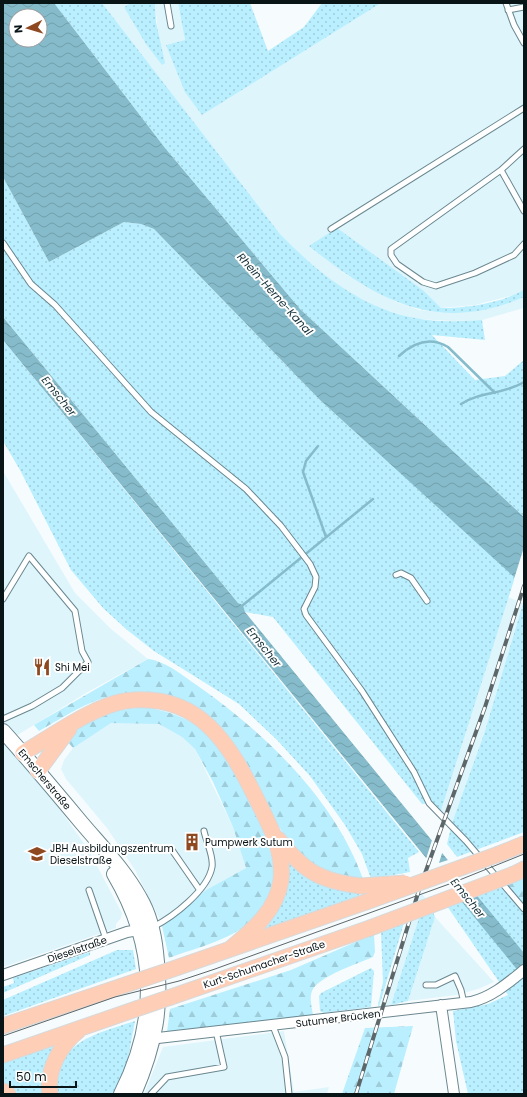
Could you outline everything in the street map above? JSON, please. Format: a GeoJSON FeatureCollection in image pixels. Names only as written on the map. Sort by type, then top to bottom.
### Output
{"type":"FeatureCollection","features":[{"type":"Feature","properties":{"kind":"main road"},"geometry":{"type":"LineString","coordinates":[[23,753],[97,710],[124,701],[150,700],[164,703],[190,713],[213,729],[232,752],[274,835],[280,855],[281,879],[276,899],[261,923],[230,949]]}},
{"type":"Feature","properties":{"kind":"main road"},"geometry":{"type":"LineString","coordinates":[[38,771],[74,724]]}},
{"type":"Feature","properties":{"kind":"main road"},"geometry":{"type":"LineString","coordinates":[[274,835],[287,851],[311,872],[323,878],[339,883],[361,886],[422,882]]}},
{"type":"Feature","properties":{"kind":"main road"},"geometry":{"type":"LineString","coordinates":[[3,1026],[366,902],[524,844]]}},
{"type":"Feature","properties":{"kind":"main road","name":"Kurt-Schumacher-Straße"},"geometry":{"type":"LineString","coordinates":[[3,1055],[370,928],[519,871]]}},
{"type":"Feature","properties":{"kind":"main road"},"geometry":{"type":"LineString","coordinates":[[50,1094],[50,1080],[56,1058],[65,1044],[82,1028]]}},
{"type":"Feature","properties":{"kind":"main road"},"geometry":{"type":"LineString","coordinates":[[3,1091],[8,1094]]}},
{"type":"Feature","properties":{"kind":"street","name":"Emscherstraße"},"geometry":{"type":"LineString","coordinates":[[3,731],[112,856],[136,890],[146,908],[146,929],[160,990],[159,1010],[148,1037]]}},
{"type":"Feature","properties":{"kind":"street","name":"Dieselstraße"},"geometry":{"type":"LineString","coordinates":[[3,975],[127,932],[146,929]]}},
{"type":"Feature","properties":{"kind":"street","name":"Sutumer Brücken"},"geometry":{"type":"LineString","coordinates":[[148,1037],[273,1026],[464,1003],[484,998],[509,983],[524,970]]}},
{"type":"Feature","properties":{"kind":"street"},"geometry":{"type":"LineString","coordinates":[[441,1005],[454,1094]]}},
{"type":"Feature","properties":{"kind":"street"},"geometry":{"type":"LineString","coordinates":[[121,1094],[136,1059],[148,1037]]}},
{"type":"Feature","properties":{"kind":"street"},"geometry":{"type":"LineString","coordinates":[[134,1094],[148,1058],[148,1037]]}},
{"type":"Feature","properties":{"kind":"lane"},"geometry":{"type":"LineString","coordinates":[[167,3],[170,26]]}},
{"type":"Feature","properties":{"kind":"lane"},"geometry":{"type":"LineString","coordinates":[[506,3],[514,25],[524,43]]}},
{"type":"Feature","properties":{"kind":"lane"},"geometry":{"type":"LineString","coordinates":[[508,10],[524,7]]}},
{"type":"Feature","properties":{"kind":"lane"},"geometry":{"type":"LineString","coordinates":[[331,229],[524,108]]}},
{"type":"Feature","properties":{"kind":"lane"},"geometry":{"type":"LineString","coordinates":[[524,149],[501,170],[391,249],[392,255],[397,264],[423,282],[436,286],[475,273],[514,255],[524,244]]}},
{"type":"Feature","properties":{"kind":"lane"},"geometry":{"type":"LineString","coordinates":[[501,170],[524,210]]}},
{"type":"Feature","properties":{"kind":"lane"},"geometry":{"type":"LineString","coordinates":[[3,244],[31,284],[55,305],[151,412],[246,489],[281,526],[296,545],[310,564],[316,577],[315,587],[304,609],[306,615],[362,691],[414,772],[429,803],[466,841],[524,909]]}},
{"type":"Feature","properties":{"kind":"lane"},"geometry":{"type":"LineString","coordinates":[[3,599],[29,556],[75,611],[82,651],[88,662],[62,688],[32,706],[3,719]]}},
{"type":"Feature","properties":{"kind":"lane"},"geometry":{"type":"LineString","coordinates":[[396,575],[401,573],[411,578],[427,601]]}},
{"type":"Feature","properties":{"kind":"lane"},"geometry":{"type":"LineString","coordinates":[[146,929],[173,916],[209,879],[212,865],[204,831]]}},
{"type":"Feature","properties":{"kind":"lane"},"geometry":{"type":"LineString","coordinates":[[172,850],[199,889]]}},
{"type":"Feature","properties":{"kind":"lane"},"geometry":{"type":"LineString","coordinates":[[89,890],[106,939]]}},
{"type":"Feature","properties":{"kind":"lane"},"geometry":{"type":"LineString","coordinates":[[426,985],[436,986],[455,976],[461,990],[464,1003]]}},
{"type":"Feature","properties":{"kind":"lane"},"geometry":{"type":"LineString","coordinates":[[273,1026],[285,1057],[289,1094]]}},
{"type":"Feature","properties":{"kind":"lane"},"geometry":{"type":"LineString","coordinates":[[151,1094],[167,1077],[224,1067],[216,1031]]}},
{"type":"Feature","properties":{"kind":"shaded area"},"geometry":{"type":"Polygon","coordinates":[[[102,3],[131,3],[124,7],[159,42],[155,3],[178,3],[185,40],[166,45],[202,115],[381,3],[523,3],[524,290],[514,295],[475,305],[441,308],[424,291],[342,272],[396,302],[419,310],[447,313],[468,312],[492,308],[524,297],[524,308],[482,320],[452,321],[416,319],[378,308],[342,289],[298,253],[280,234],[102,3]]]}},
{"type":"Feature","properties":{"kind":"shaded area"},"geometry":{"type":"Polygon","coordinates":[[[3,471],[75,593],[111,629],[148,659],[86,693],[16,736],[5,745],[56,804],[88,849],[122,913],[121,918],[116,924],[116,928],[3,967],[3,471]]]}},
{"type":"Feature","properties":{"kind":"shaded area"},"geometry":{"type":"Polygon","coordinates":[[[508,597],[523,603],[484,734],[452,823],[441,812],[508,597]]]}},
{"type":"Feature","properties":{"kind":"shaded area"},"geometry":{"type":"Polygon","coordinates":[[[126,722],[159,724],[182,737],[195,749],[233,827],[246,868],[206,890],[174,917],[170,913],[160,920],[135,870],[107,828],[66,779],[61,769],[64,760],[73,748],[85,738],[111,723],[126,722]]]}},
{"type":"Feature","properties":{"kind":"shaded area"},"geometry":{"type":"Polygon","coordinates":[[[417,888],[427,900],[419,918],[391,1005],[380,1007],[417,888]]]}},
{"type":"Feature","properties":{"kind":"shaded area"},"geometry":{"type":"Polygon","coordinates":[[[435,917],[494,982],[478,989],[456,995],[408,1001],[435,917]]]}},
{"type":"Feature","properties":{"kind":"shaded area"},"geometry":{"type":"Polygon","coordinates":[[[284,1031],[294,1092],[329,1087],[327,1094],[144,1094],[163,1047],[284,1031]]]}},
{"type":"Feature","properties":{"kind":"green space"},"geometry":{"type":"Polygon","coordinates":[[[54,3],[102,3],[280,234],[325,275],[359,297],[376,306],[395,313],[432,321],[482,320],[485,340],[432,335],[475,380],[505,376],[524,360],[524,517],[300,309],[165,148],[54,3]]]}},
{"type":"Feature","properties":{"kind":"green space"},"geometry":{"type":"Polygon","coordinates":[[[131,3],[155,3],[156,22],[165,63],[162,65],[146,44],[124,7],[131,3]]]}},
{"type":"Feature","properties":{"kind":"green space"},"geometry":{"type":"Polygon","coordinates":[[[178,3],[250,3],[268,51],[304,27],[322,3],[381,3],[202,115],[185,92],[166,45],[185,40],[178,3]]]}},
{"type":"Feature","properties":{"kind":"green space"},"geometry":{"type":"Polygon","coordinates":[[[3,177],[49,262],[124,222],[141,224],[154,229],[320,400],[515,577],[441,811],[432,803],[422,804],[273,617],[245,612],[243,605],[238,603],[3,317],[3,177]]]}},
{"type":"Feature","properties":{"kind":"green space"},"geometry":{"type":"Polygon","coordinates":[[[337,228],[424,291],[441,308],[484,304],[515,295],[524,290],[524,297],[492,308],[463,313],[435,312],[409,306],[384,296],[359,282],[309,246],[337,228]]]}},
{"type":"Feature","properties":{"kind":"green space"},"geometry":{"type":"Polygon","coordinates":[[[3,340],[419,852],[408,858],[410,872],[371,879],[362,854],[345,825],[310,776],[277,740],[239,704],[154,651],[126,629],[103,608],[71,570],[20,470],[3,441],[3,340]]]}},
{"type":"Feature","properties":{"kind":"green space"},"geometry":{"type":"Polygon","coordinates":[[[524,600],[524,832],[457,857],[447,844],[452,823],[484,734],[524,600]]]}},
{"type":"Feature","properties":{"kind":"green space"},"geometry":{"type":"Polygon","coordinates":[[[148,659],[155,660],[168,666],[198,686],[248,725],[295,770],[335,822],[351,850],[363,879],[338,875],[320,869],[308,862],[298,853],[278,825],[237,747],[224,730],[209,716],[190,705],[166,697],[150,694],[117,695],[85,705],[39,731],[34,725],[148,659]]]}},
{"type":"Feature","properties":{"kind":"green space"},"geometry":{"type":"Polygon","coordinates":[[[146,707],[171,713],[185,719],[200,727],[216,742],[226,755],[245,790],[267,842],[273,867],[273,883],[268,898],[261,911],[250,923],[229,936],[169,958],[162,926],[206,890],[246,868],[233,827],[213,782],[195,749],[182,737],[159,724],[111,723],[73,748],[66,740],[93,719],[112,712],[146,707]]]}},
{"type":"Feature","properties":{"kind":"green space"},"geometry":{"type":"Polygon","coordinates":[[[286,860],[303,874],[319,884],[347,891],[359,892],[360,897],[261,931],[286,860]]]}},
{"type":"Feature","properties":{"kind":"green space"},"geometry":{"type":"Polygon","coordinates":[[[524,875],[524,913],[501,885],[524,875]]]}},
{"type":"Feature","properties":{"kind":"green space"},"geometry":{"type":"Polygon","coordinates":[[[501,885],[524,913],[524,1094],[468,1094],[456,1041],[453,1011],[488,1004],[508,995],[447,906],[501,885]]]}},
{"type":"Feature","properties":{"kind":"green space"},"geometry":{"type":"Polygon","coordinates":[[[433,912],[435,917],[408,1001],[391,1005],[419,918],[433,912]]]}},
{"type":"Feature","properties":{"kind":"green space"},"geometry":{"type":"Polygon","coordinates":[[[404,923],[379,1007],[378,1005],[383,982],[381,932],[404,923]]]}},
{"type":"Feature","properties":{"kind":"green space"},"geometry":{"type":"Polygon","coordinates":[[[374,934],[375,952],[373,957],[339,971],[315,986],[311,997],[313,1015],[173,1033],[167,1032],[170,1009],[291,970],[374,934]]]}},
{"type":"Feature","properties":{"kind":"green space"},"geometry":{"type":"Polygon","coordinates":[[[117,950],[133,950],[136,969],[3,1016],[3,1000],[117,950]]]}},
{"type":"Feature","properties":{"kind":"green space"},"geometry":{"type":"Polygon","coordinates":[[[90,952],[90,955],[3,993],[3,987],[14,983],[13,978],[90,952]]]}},
{"type":"Feature","properties":{"kind":"green space"},"geometry":{"type":"Polygon","coordinates":[[[371,968],[374,971],[371,1007],[323,1013],[320,1011],[319,996],[321,993],[371,968]]]}},
{"type":"Feature","properties":{"kind":"green space"},"geometry":{"type":"Polygon","coordinates":[[[135,1021],[127,1064],[113,1094],[56,1094],[58,1070],[71,1050],[90,1037],[101,1032],[135,1021]]]}},
{"type":"Feature","properties":{"kind":"green space"},"geometry":{"type":"Polygon","coordinates":[[[413,1026],[394,1094],[342,1094],[365,1028],[413,1026]]]}},
{"type":"Feature","properties":{"kind":"green space"},"geometry":{"type":"Polygon","coordinates":[[[60,1040],[44,1094],[19,1094],[3,1084],[3,1060],[60,1040]]]}},
{"type":"Feature","properties":{"kind":"water","name":"Rhein-Herne-Kanal"},"geometry":{"type":"Polygon","coordinates":[[[3,3],[54,3],[165,148],[300,309],[524,517],[524,586],[320,400],[154,229],[141,224],[124,222],[49,262],[3,177],[3,3]]]}},
{"type":"Feature","properties":{"kind":"water","name":"Emscher"},"geometry":{"type":"Polygon","coordinates":[[[3,317],[238,603],[243,605],[245,612],[524,953],[524,978],[3,340],[3,317]]]}},
{"type":"Feature","properties":{"kind":"pier"},"geometry":{"type":"Polygon","coordinates":[[[524,547],[524,588],[514,579],[524,547]]]}},
{"type":"Feature","properties":{"kind":"pier"},"geometry":{"type":"Polygon","coordinates":[[[433,837],[443,850],[439,863],[451,859],[479,895],[459,902],[425,862],[433,837]]]}},
{"type":"Feature","properties":{"kind":"waterway"},"geometry":{"type":"LineString","coordinates":[[399,356],[404,351],[422,342],[435,342],[441,344],[448,347],[495,393]]}},
{"type":"Feature","properties":{"kind":"waterway"},"geometry":{"type":"LineString","coordinates":[[461,404],[476,397],[508,389],[524,382]]}},
{"type":"Feature","properties":{"kind":"waterway"},"geometry":{"type":"LineString","coordinates":[[318,446],[306,461],[303,472],[326,537]]}},
{"type":"Feature","properties":{"kind":"waterway"},"geometry":{"type":"LineString","coordinates":[[243,605],[373,499]]}},
{"type":"Feature","properties":{"kind":"tram line"},"geometry":{"type":"LineString","coordinates":[[3,1036],[115,997],[179,981],[215,969],[452,883],[524,854]]}},
{"type":"Feature","properties":{"kind":"railway"},"geometry":{"type":"LineString","coordinates":[[356,1094],[419,890],[485,707],[524,586]]}},
{"type":"Feature","properties":{"kind":"place","name":"Shi Mei"},"geometry":{"type":"Point","coordinates":[42,667]}},
{"type":"Feature","properties":{"kind":"place","name":"Pumpwerk Sutum"},"geometry":{"type":"Point","coordinates":[192,842]}},
{"type":"Feature","properties":{"kind":"place","name":"JBH Ausbildungszentrum Dieselstraße"},"geometry":{"type":"Point","coordinates":[37,854]}}]}
